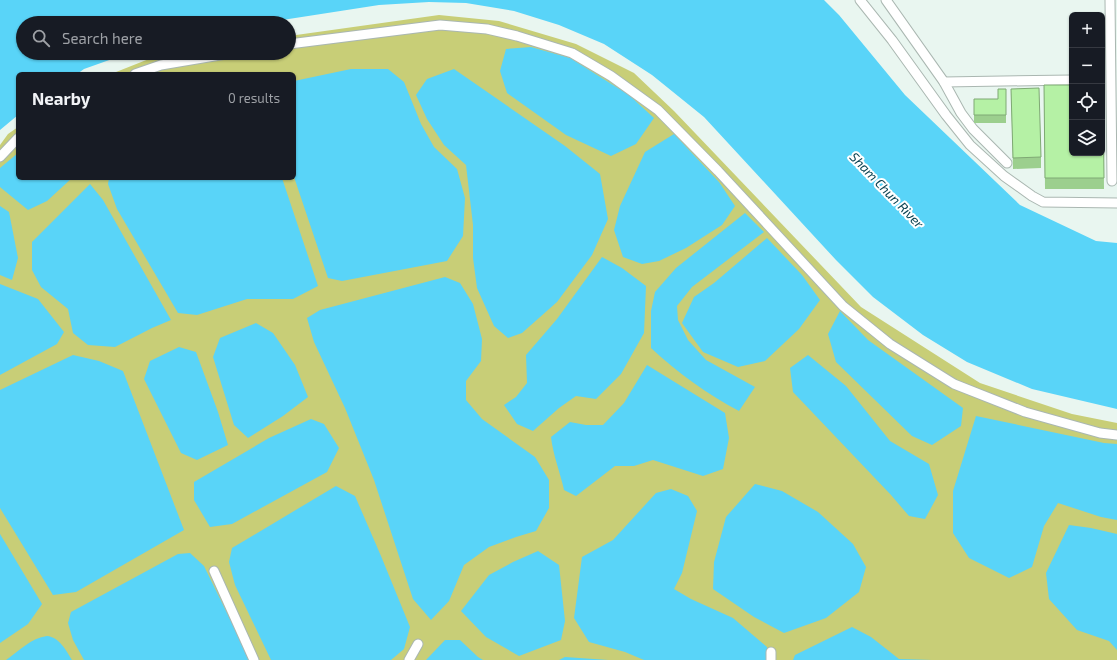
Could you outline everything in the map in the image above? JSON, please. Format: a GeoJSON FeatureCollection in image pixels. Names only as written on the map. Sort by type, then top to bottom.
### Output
{"type":"FeatureCollection","features":[{"type":"Feature","properties":{"kind":"lane"},"geometry":{"type":"LineString","coordinates":[[860,0],[892,40],[946,115],[970,144],[1004,176],[1043,202],[1117,204]]}},
{"type":"Feature","properties":{"kind":"lane"},"geometry":{"type":"LineString","coordinates":[[886,0],[944,82],[961,113],[973,129],[1007,163]]}},
{"type":"Feature","properties":{"kind":"lane"},"geometry":{"type":"LineString","coordinates":[[1110,0],[1114,49],[1112,79],[1112,181]]}},
{"type":"Feature","properties":{"kind":"lane"},"geometry":{"type":"LineString","coordinates":[[296,43],[440,26],[487,29],[517,36],[572,53],[611,76],[658,110],[718,171],[843,306],[890,344],[954,384],[1025,412],[1100,433],[1117,435]]}},
{"type":"Feature","properties":{"kind":"lane"},"geometry":{"type":"LineString","coordinates":[[141,72],[161,65],[191,60]]}},
{"type":"Feature","properties":{"kind":"lane"},"geometry":{"type":"LineString","coordinates":[[1105,80],[1112,79]]}},
{"type":"Feature","properties":{"kind":"lane"},"geometry":{"type":"LineString","coordinates":[[944,82],[1069,80]]}},
{"type":"Feature","properties":{"kind":"lane"},"geometry":{"type":"LineString","coordinates":[[0,157],[16,140]]}},
{"type":"Feature","properties":{"kind":"lane"},"geometry":{"type":"LineString","coordinates":[[214,571],[254,660]]}},
{"type":"Feature","properties":{"kind":"lane"},"geometry":{"type":"LineString","coordinates":[[409,660],[418,644]]}},
{"type":"Feature","properties":{"kind":"green space"},"geometry":{"type":"Polygon","coordinates":[[[439,15],[499,21],[576,44],[634,73],[674,111],[861,307],[980,383],[1072,414],[1117,423],[1117,660],[0,660],[0,145],[8,134],[16,128],[16,180],[296,180],[296,72],[116,72],[146,60],[296,60],[296,35],[439,15]]]}},
{"type":"Feature","properties":{"kind":"water","name":"Sham Chun River"},"geometry":{"type":"Polygon","coordinates":[[[0,0],[824,0],[839,15],[905,95],[1020,205],[1096,241],[1117,243],[1117,409],[1032,389],[967,362],[923,335],[873,297],[836,260],[704,117],[652,75],[604,44],[559,25],[514,11],[466,3],[429,2],[379,5],[296,18],[296,16],[16,16],[16,60],[109,60],[80,72],[16,72],[16,117],[0,130],[0,0]]]}},
{"type":"Feature","properties":{"kind":"water"},"geometry":{"type":"Polygon","coordinates":[[[531,47],[570,58],[629,95],[654,118],[636,144],[611,156],[566,135],[507,93],[500,71],[506,49],[531,47]]]}},
{"type":"Feature","properties":{"kind":"water"},"geometry":{"type":"Polygon","coordinates":[[[351,69],[388,69],[404,82],[421,124],[434,147],[457,169],[465,198],[463,236],[447,261],[342,281],[328,278],[295,180],[296,81],[351,69]]]}},
{"type":"Feature","properties":{"kind":"water"},"geometry":{"type":"Polygon","coordinates":[[[454,69],[565,146],[600,174],[608,219],[592,255],[557,302],[522,333],[508,338],[494,326],[477,288],[473,258],[473,225],[466,165],[444,145],[427,119],[416,95],[427,79],[454,69]]]}},
{"type":"Feature","properties":{"kind":"water"},"geometry":{"type":"Polygon","coordinates":[[[674,134],[719,182],[735,206],[722,225],[686,248],[659,261],[642,264],[623,257],[614,230],[620,206],[645,152],[674,134]]]}},
{"type":"Feature","properties":{"kind":"water"},"geometry":{"type":"Polygon","coordinates":[[[16,155],[16,180],[70,180],[47,201],[28,210],[0,187],[0,168],[16,155]]]}},
{"type":"Feature","properties":{"kind":"water"},"geometry":{"type":"Polygon","coordinates":[[[109,180],[283,180],[318,286],[293,299],[247,299],[197,315],[178,313],[117,209],[108,184],[109,180]]]}},
{"type":"Feature","properties":{"kind":"water"},"geometry":{"type":"Polygon","coordinates":[[[90,184],[103,200],[171,320],[115,347],[88,345],[73,333],[68,309],[41,287],[32,270],[32,242],[90,184]]]}},
{"type":"Feature","properties":{"kind":"water"},"geometry":{"type":"Polygon","coordinates":[[[0,206],[9,212],[18,258],[12,280],[0,275],[0,206]]]}},
{"type":"Feature","properties":{"kind":"water"},"geometry":{"type":"Polygon","coordinates":[[[745,213],[764,232],[692,287],[677,306],[678,320],[688,340],[706,360],[755,387],[739,411],[716,398],[693,382],[651,348],[651,311],[655,292],[676,268],[745,213]]]}},
{"type":"Feature","properties":{"kind":"water"},"geometry":{"type":"Polygon","coordinates":[[[767,238],[802,275],[820,300],[799,329],[765,361],[738,367],[703,352],[682,323],[694,297],[714,283],[767,238]]]}},
{"type":"Feature","properties":{"kind":"water"},"geometry":{"type":"Polygon","coordinates":[[[602,257],[622,268],[646,286],[644,333],[621,374],[596,399],[576,396],[559,408],[533,431],[517,424],[504,405],[516,397],[527,383],[526,355],[557,319],[602,257]]]}},
{"type":"Feature","properties":{"kind":"water"},"geometry":{"type":"Polygon","coordinates":[[[445,277],[460,283],[473,304],[482,339],[481,361],[466,381],[466,400],[482,419],[535,457],[549,480],[549,508],[536,531],[489,547],[464,565],[449,601],[431,620],[413,599],[374,480],[345,408],[314,342],[307,318],[320,310],[445,277]]]}},
{"type":"Feature","properties":{"kind":"water"},"geometry":{"type":"Polygon","coordinates":[[[0,284],[38,299],[64,332],[57,344],[0,375],[0,284]]]}},
{"type":"Feature","properties":{"kind":"water"},"geometry":{"type":"Polygon","coordinates":[[[840,311],[868,340],[963,408],[961,426],[932,445],[912,436],[836,362],[828,334],[840,311]]]}},
{"type":"Feature","properties":{"kind":"water"},"geometry":{"type":"Polygon","coordinates":[[[256,323],[273,333],[295,365],[308,397],[283,416],[248,438],[234,425],[213,357],[220,338],[256,323]]]}},
{"type":"Feature","properties":{"kind":"water"},"geometry":{"type":"Polygon","coordinates":[[[179,347],[196,352],[218,412],[228,445],[197,460],[181,453],[144,379],[150,361],[179,347]]]}},
{"type":"Feature","properties":{"kind":"water"},"geometry":{"type":"Polygon","coordinates":[[[73,355],[99,361],[123,371],[184,530],[76,592],[53,595],[0,508],[0,390],[73,355]]]}},
{"type":"Feature","properties":{"kind":"water"},"geometry":{"type":"Polygon","coordinates":[[[808,355],[846,386],[890,441],[929,464],[938,495],[925,519],[909,516],[891,495],[793,392],[790,368],[808,355]]]}},
{"type":"Feature","properties":{"kind":"water"},"geometry":{"type":"Polygon","coordinates":[[[647,365],[725,413],[729,438],[723,469],[703,476],[653,460],[634,466],[615,466],[576,496],[564,490],[551,437],[570,422],[586,425],[603,425],[624,403],[647,365]]]}},
{"type":"Feature","properties":{"kind":"water"},"geometry":{"type":"Polygon","coordinates":[[[976,416],[1104,443],[1117,444],[1117,520],[1101,517],[1058,503],[1044,526],[1032,567],[1009,578],[969,558],[953,533],[953,491],[976,416]]]}},
{"type":"Feature","properties":{"kind":"water"},"geometry":{"type":"Polygon","coordinates":[[[311,419],[324,424],[339,448],[327,472],[232,524],[210,527],[194,500],[194,482],[269,438],[311,419]]]}},
{"type":"Feature","properties":{"kind":"water"},"geometry":{"type":"Polygon","coordinates":[[[755,484],[782,491],[818,512],[853,544],[866,567],[859,592],[826,618],[784,633],[754,617],[713,589],[714,562],[726,517],[755,484]]]}},
{"type":"Feature","properties":{"kind":"water"},"geometry":{"type":"Polygon","coordinates":[[[336,486],[355,496],[381,556],[410,627],[404,649],[391,660],[271,660],[235,585],[229,562],[232,548],[336,486]]]}},
{"type":"Feature","properties":{"kind":"water"},"geometry":{"type":"Polygon","coordinates":[[[671,489],[688,496],[697,511],[682,573],[674,589],[691,599],[733,618],[767,647],[769,660],[644,660],[625,652],[589,642],[574,618],[582,557],[613,540],[656,493],[671,489]]]}},
{"type":"Feature","properties":{"kind":"water"},"geometry":{"type":"Polygon","coordinates":[[[1069,525],[1117,534],[1117,650],[1109,641],[1077,630],[1049,599],[1046,573],[1069,525]]]}},
{"type":"Feature","properties":{"kind":"water"},"geometry":{"type":"Polygon","coordinates":[[[0,534],[42,604],[28,624],[0,643],[0,534]]]}},
{"type":"Feature","properties":{"kind":"water"},"geometry":{"type":"Polygon","coordinates":[[[538,551],[559,565],[565,621],[561,640],[519,656],[486,637],[461,611],[489,575],[538,551]]]}},
{"type":"Feature","properties":{"kind":"water"},"geometry":{"type":"Polygon","coordinates":[[[190,553],[204,566],[250,660],[84,660],[73,640],[68,623],[71,612],[178,554],[190,553]]]}},
{"type":"Feature","properties":{"kind":"water"},"geometry":{"type":"Polygon","coordinates":[[[852,627],[871,637],[899,659],[932,660],[793,660],[795,655],[852,627]]]}},
{"type":"Feature","properties":{"kind":"water"},"geometry":{"type":"Polygon","coordinates":[[[47,636],[59,641],[72,660],[6,660],[30,642],[47,636]]]}},
{"type":"Feature","properties":{"kind":"water"},"geometry":{"type":"Polygon","coordinates":[[[445,640],[460,640],[483,660],[426,660],[445,640]]]}},
{"type":"Feature","properties":{"kind":"water"},"geometry":{"type":"Polygon","coordinates":[[[565,657],[608,660],[559,660],[565,657]]]}},
{"type":"Feature","properties":{"kind":"building"},"geometry":{"type":"Polygon","coordinates":[[[1044,85],[1069,85],[1069,156],[1104,156],[1104,178],[1045,178],[1044,85]]]}},
{"type":"Feature","properties":{"kind":"building"},"geometry":{"type":"Polygon","coordinates":[[[1039,88],[1041,157],[1013,158],[1011,89],[1039,88]]]}},
{"type":"Feature","properties":{"kind":"building"},"geometry":{"type":"Polygon","coordinates":[[[998,89],[1006,89],[1006,115],[974,115],[974,99],[998,99],[998,89]]]}}]}
